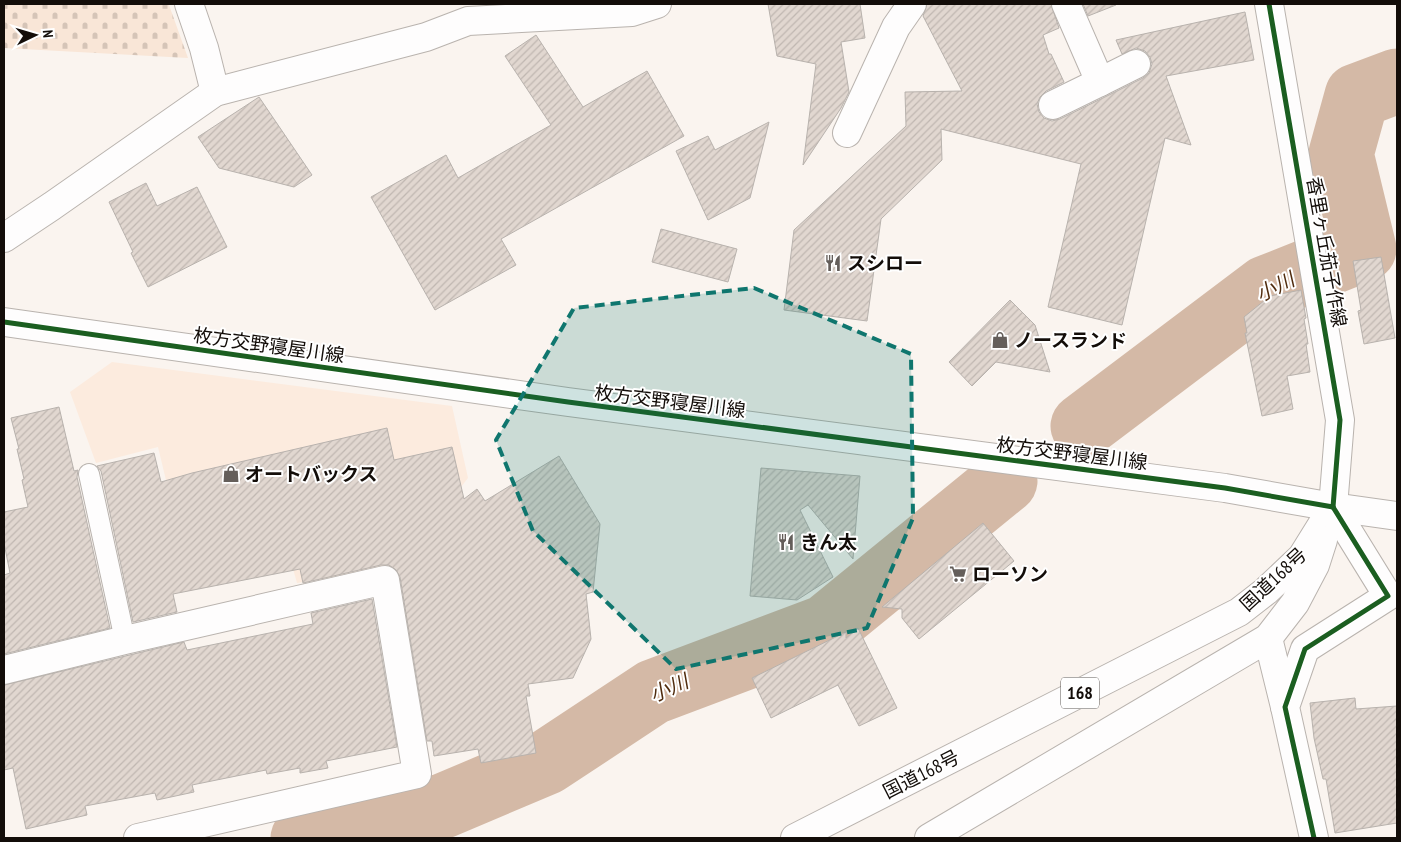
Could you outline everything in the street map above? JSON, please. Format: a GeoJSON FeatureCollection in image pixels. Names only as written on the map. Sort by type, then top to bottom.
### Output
{"type":"FeatureCollection","features":[{"type":"Feature","properties":{"kind":"main road"},"geometry":{"type":"LineString","coordinates":[[188,4],[204,48],[215,92]]}},
{"type":"Feature","properties":{"kind":"main road"},"geometry":{"type":"LineString","coordinates":[[4,238],[215,92],[426,37],[463,12],[632,12],[657,4]]}},
{"type":"Feature","properties":{"kind":"main road"},"geometry":{"type":"LineString","coordinates":[[848,133],[896,27],[912,4]]}},
{"type":"Feature","properties":{"kind":"main road"},"geometry":{"type":"LineString","coordinates":[[1066,4],[1100,82]]}},
{"type":"Feature","properties":{"kind":"main road","name":"香里ヶ丘茄子作線"},"geometry":{"type":"LineString","coordinates":[[1269,4],[1340,420],[1333,507]]}},
{"type":"Feature","properties":{"kind":"main road"},"geometry":{"type":"LineString","coordinates":[[1053,105],[1136,64]]}},
{"type":"Feature","properties":{"kind":"main road","name":"枚方交野寝屋川線"},"geometry":{"type":"LineString","coordinates":[[4,322],[568,402],[1215,487],[1397,516]]}},
{"type":"Feature","properties":{"kind":"main road"},"geometry":{"type":"LineString","coordinates":[[1285,707],[1305,649],[1388,596],[1333,507]]}},
{"type":"Feature","properties":{"kind":"main road","name":"国道168号"},"geometry":{"type":"LineString","coordinates":[[929,838],[1268,638],[1295,603],[1315,565],[1333,507]]}},
{"type":"Feature","properties":{"kind":"main road","name":"国道168号"},"geometry":{"type":"LineString","coordinates":[[795,838],[1239,612],[1266,591],[1302,557],[1333,507]]}},
{"type":"Feature","properties":{"kind":"main road"},"geometry":{"type":"LineString","coordinates":[[4,670],[385,580],[416,774],[138,838]]}},
{"type":"Feature","properties":{"kind":"main road"},"geometry":{"type":"LineString","coordinates":[[1268,638],[1314,838]]}},
{"type":"Feature","properties":{"kind":"lane"},"geometry":{"type":"LineString","coordinates":[[89,474],[126,640]]}},
{"type":"Feature","properties":{"kind":"highlighted area"},"geometry":{"type":"Polygon","coordinates":[[[754,288],[911,354],[913,518],[867,628],[676,669],[533,531],[496,440],[574,308],[754,288]]]}},
{"type":"Feature","properties":{"kind":"shaded area"},"geometry":{"type":"Polygon","coordinates":[[[112,362],[452,406],[468,478],[399,567],[297,583],[276,509],[178,530],[158,447],[96,463],[70,392],[112,362]]]}},
{"type":"Feature","properties":{"kind":"green space"},"geometry":{"type":"Polygon","coordinates":[[[4,4],[166,4],[169,5],[188,58],[4,48],[4,4]]]}},
{"type":"Feature","properties":{"kind":"building"},"geometry":{"type":"Polygon","coordinates":[[[768,4],[860,4],[865,38],[841,42],[849,92],[841,108],[803,165],[816,64],[777,56],[768,4]]]}},
{"type":"Feature","properties":{"kind":"building"},"geometry":{"type":"Polygon","coordinates":[[[927,4],[1051,4],[1059,28],[1043,35],[1049,54],[1051,54],[1064,82],[1046,91],[1040,97],[1037,104],[1039,112],[1044,118],[1052,121],[1107,96],[1143,78],[1149,73],[1152,64],[1150,57],[1145,51],[1136,48],[1122,54],[1116,40],[1245,12],[1254,60],[1166,76],[1191,145],[1165,138],[1122,325],[1048,307],[1081,164],[941,129],[942,160],[881,219],[867,321],[784,310],[794,230],[906,126],[905,92],[962,91],[923,16],[927,4]]]}},
{"type":"Feature","properties":{"kind":"building"},"geometry":{"type":"Polygon","coordinates":[[[1083,4],[1116,4],[1116,5],[1088,16],[1083,4]]]}},
{"type":"Feature","properties":{"kind":"building"},"geometry":{"type":"Polygon","coordinates":[[[536,35],[583,107],[647,71],[684,136],[501,239],[516,265],[435,310],[371,197],[446,155],[458,178],[551,125],[505,56],[536,35]]]}},
{"type":"Feature","properties":{"kind":"building"},"geometry":{"type":"Polygon","coordinates":[[[259,97],[312,175],[294,187],[219,168],[198,137],[259,97]]]}},
{"type":"Feature","properties":{"kind":"building"},"geometry":{"type":"Polygon","coordinates":[[[769,122],[750,198],[708,220],[676,151],[708,136],[715,150],[769,122]]]}},
{"type":"Feature","properties":{"kind":"building"},"geometry":{"type":"Polygon","coordinates":[[[146,183],[157,206],[197,187],[227,247],[148,287],[109,202],[146,183]]]}},
{"type":"Feature","properties":{"kind":"building"},"geometry":{"type":"Polygon","coordinates":[[[661,229],[737,249],[728,282],[652,262],[661,229]]]}},
{"type":"Feature","properties":{"kind":"building"},"geometry":{"type":"Polygon","coordinates":[[[1381,257],[1395,338],[1364,344],[1358,311],[1361,310],[1353,261],[1381,257]]]}},
{"type":"Feature","properties":{"kind":"building"},"geometry":{"type":"Polygon","coordinates":[[[1301,290],[1306,318],[1304,319],[1310,372],[1287,376],[1293,409],[1262,416],[1245,333],[1247,333],[1244,317],[1270,296],[1301,290]]]}},
{"type":"Feature","properties":{"kind":"building"},"geometry":{"type":"Polygon","coordinates":[[[1010,300],[1035,325],[1050,372],[996,362],[972,386],[949,362],[1010,300]]]}},
{"type":"Feature","properties":{"kind":"building"},"geometry":{"type":"Polygon","coordinates":[[[59,407],[74,471],[78,470],[77,477],[110,628],[4,654],[4,575],[10,573],[4,543],[4,512],[28,507],[17,449],[19,449],[11,418],[59,407]]]}},
{"type":"Feature","properties":{"kind":"building"},"geometry":{"type":"Polygon","coordinates":[[[387,428],[394,460],[452,447],[464,499],[477,489],[485,501],[559,456],[600,524],[593,592],[586,594],[591,639],[573,678],[528,684],[530,696],[526,696],[536,753],[481,763],[478,749],[434,756],[432,741],[427,741],[400,577],[396,570],[389,565],[381,565],[303,583],[300,569],[173,594],[177,612],[133,622],[101,471],[97,466],[154,453],[161,482],[192,473],[387,428]]]}},
{"type":"Feature","properties":{"kind":"building"},"geometry":{"type":"Polygon","coordinates":[[[761,468],[860,476],[853,559],[808,505],[800,510],[833,577],[797,600],[750,596],[761,468]]]}},
{"type":"Feature","properties":{"kind":"building"},"geometry":{"type":"Polygon","coordinates":[[[983,523],[1014,561],[919,639],[902,618],[902,609],[882,607],[983,523]]]}},
{"type":"Feature","properties":{"kind":"building"},"geometry":{"type":"Polygon","coordinates":[[[372,599],[397,747],[326,761],[328,768],[300,773],[300,768],[267,774],[266,770],[192,785],[194,792],[157,800],[155,793],[85,806],[87,815],[26,829],[13,768],[4,770],[4,685],[184,642],[187,650],[313,624],[311,613],[372,599]]]}},
{"type":"Feature","properties":{"kind":"building"},"geometry":{"type":"Polygon","coordinates":[[[858,628],[897,708],[859,726],[838,685],[771,718],[752,678],[846,632],[846,638],[858,628]]]}},
{"type":"Feature","properties":{"kind":"building"},"geometry":{"type":"Polygon","coordinates":[[[1355,698],[1356,709],[1397,706],[1397,823],[1335,833],[1326,779],[1323,779],[1314,738],[1310,703],[1355,698]]]}},
{"type":"Feature","properties":{"kind":"waterway","name":"小川"},"geometry":{"type":"LineString","coordinates":[[1083,426],[1266,288],[1364,249],[1341,154],[1357,96],[1397,81]]}},
{"type":"Feature","properties":{"kind":"waterway","name":"小川"},"geometry":{"type":"LineString","coordinates":[[303,838],[443,806],[547,762],[653,692],[826,627],[1005,481]]}},
{"type":"Feature","properties":{"kind":"cycle path"},"geometry":{"type":"LineString","coordinates":[[1269,4],[1340,420],[1333,507]]}},
{"type":"Feature","properties":{"kind":"cycle path"},"geometry":{"type":"LineString","coordinates":[[4,322],[568,402],[1225,488],[1333,507]]}},
{"type":"Feature","properties":{"kind":"cycle path"},"geometry":{"type":"LineString","coordinates":[[1314,838],[1285,707],[1305,649],[1388,596],[1333,507]]}},
{"type":"Feature","properties":{"kind":"place","name":"スシロー"},"geometry":{"type":"Point","coordinates":[833,263]}},
{"type":"Feature","properties":{"kind":"place","name":"ノースランド"},"geometry":{"type":"Point","coordinates":[1000,340]}},
{"type":"Feature","properties":{"kind":"place","name":"オートバックス"},"geometry":{"type":"Point","coordinates":[231,474]}},
{"type":"Feature","properties":{"kind":"place","name":"きん太"},"geometry":{"type":"Point","coordinates":[786,542]}},
{"type":"Feature","properties":{"kind":"place","name":"ローソン"},"geometry":{"type":"Point","coordinates":[958,574]}}]}
